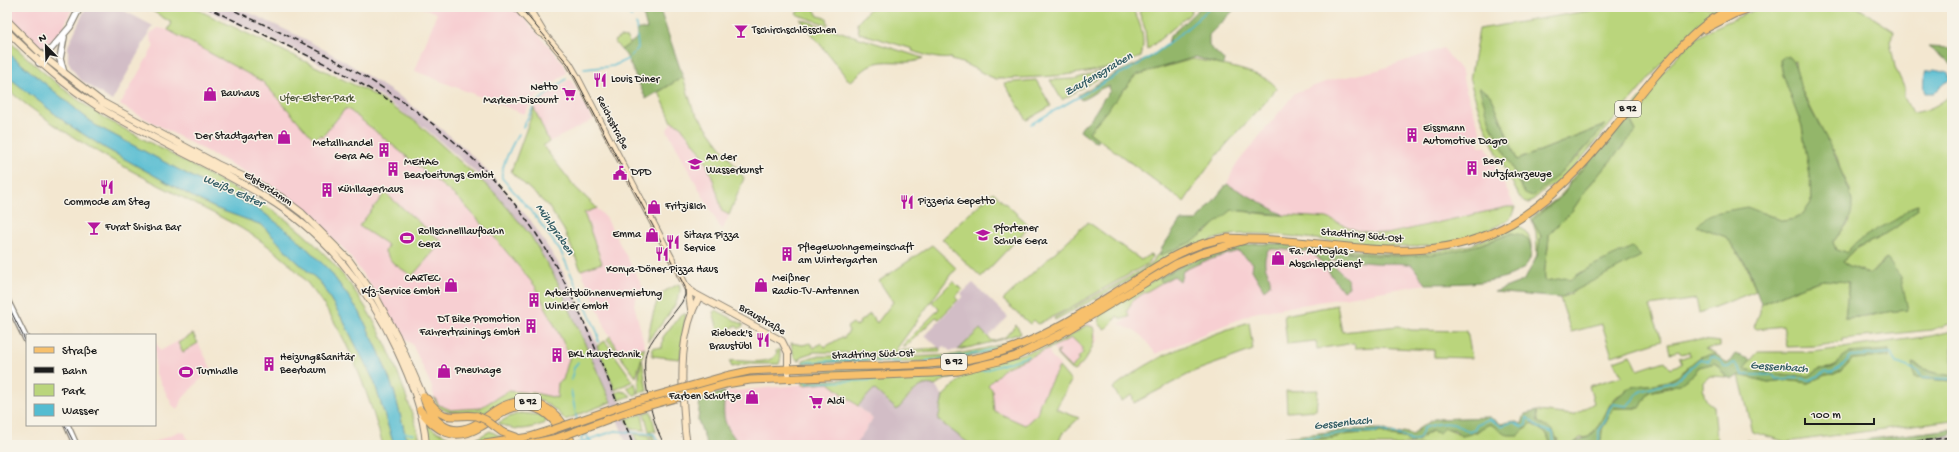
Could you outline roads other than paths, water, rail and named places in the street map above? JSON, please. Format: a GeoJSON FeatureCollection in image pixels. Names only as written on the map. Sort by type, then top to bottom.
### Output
{"type":"FeatureCollection","features":[{"type":"Feature","properties":{"kind":"main road","name":"Reichsstraße"},"geometry":{"type":"LineString","coordinates":[[516,7],[538,32],[545,35]]}},
{"type":"Feature","properties":{"kind":"main road","name":"Reichsstraße"},"geometry":{"type":"LineString","coordinates":[[528,7],[545,35],[569,63],[576,75],[687,288]]}},
{"type":"Feature","properties":{"kind":"main road","name":"Stadtring Süd-Ost"},"geometry":{"type":"LineString","coordinates":[[526,445],[557,438],[633,410],[750,371],[910,366],[957,362],[1013,348],[1044,334],[1185,251],[1227,238],[1286,239],[1363,249],[1412,251],[1456,246],[1470,242],[1501,229],[1535,207],[1560,186],[1590,155],[1667,62],[1717,15],[1735,7]]}},
{"type":"Feature","properties":{"kind":"main road","name":"Stadtring Süd-Ost"},"geometry":{"type":"LineString","coordinates":[[1698,32],[1734,14],[1753,7]]}},
{"type":"Feature","properties":{"kind":"main road","name":"Elsterdamm"},"geometry":{"type":"LineString","coordinates":[[7,20],[44,57],[108,105],[217,164],[251,180],[280,197],[302,213],[349,260],[377,299],[397,336],[423,396]]}},
{"type":"Feature","properties":{"kind":"main road","name":"Elsterdamm"},"geometry":{"type":"LineString","coordinates":[[7,31],[39,63],[70,88],[98,107],[265,196],[317,236],[348,269],[375,306],[401,359],[420,410],[426,445]]}},
{"type":"Feature","properties":{"kind":"main road","name":"Stadtring Süd-Ost"},"geometry":{"type":"LineString","coordinates":[[478,445],[540,434],[630,403],[726,380],[745,381],[958,371],[999,361],[1016,356],[1058,335],[1176,264],[1202,253],[1249,239]]}},
{"type":"Feature","properties":{"kind":"main road","name":"Braustraße"},"geometry":{"type":"LineString","coordinates":[[687,288],[782,341],[787,349],[788,379]]}},
{"type":"Feature","properties":{"kind":"main road"},"geometry":{"type":"LineString","coordinates":[[687,288],[692,310]]}},
{"type":"Feature","properties":{"kind":"main road"},"geometry":{"type":"LineString","coordinates":[[688,445],[685,435],[681,380],[692,310],[699,296]]}},
{"type":"Feature","properties":{"kind":"main road"},"geometry":{"type":"LineString","coordinates":[[692,310],[698,305],[706,303],[716,305]]}},
{"type":"Feature","properties":{"kind":"main road"},"geometry":{"type":"LineString","coordinates":[[423,396],[442,415],[479,422]]}},
{"type":"Feature","properties":{"kind":"main road"},"geometry":{"type":"LineString","coordinates":[[423,396],[428,410],[436,421],[451,429],[467,428],[486,420],[502,432],[520,438]]}},
{"type":"Feature","properties":{"kind":"main road","name":"B 92"},"geometry":{"type":"LineString","coordinates":[[479,422],[494,415],[510,403],[520,401],[532,402],[552,411],[569,443]]}},
{"type":"Feature","properties":{"kind":"main road"},"geometry":{"type":"LineString","coordinates":[[420,410],[435,427],[443,432],[453,435],[464,434],[479,422]]}},
{"type":"Feature","properties":{"kind":"street"},"geometry":{"type":"LineString","coordinates":[[39,63],[64,36],[74,22],[80,7]]}},
{"type":"Feature","properties":{"kind":"street"},"geometry":{"type":"LineString","coordinates":[[64,36],[60,59],[64,73]]}},
{"type":"Feature","properties":{"kind":"street"},"geometry":{"type":"LineString","coordinates":[[7,300],[26,339]]}},
{"type":"Feature","properties":{"kind":"street"},"geometry":{"type":"LineString","coordinates":[[67,426],[76,445]]}},
{"type":"Feature","properties":{"kind":"water"},"geometry":{"type":"Polygon","coordinates":[[[7,52],[95,125],[213,188],[260,210],[294,236],[329,270],[359,311],[379,352],[394,391],[408,445],[394,445],[374,381],[343,320],[320,282],[293,258],[262,225],[215,208],[193,197],[105,148],[69,125],[7,76],[7,52]]]}},
{"type":"Feature","properties":{"kind":"water"},"geometry":{"type":"Polygon","coordinates":[[[1934,69],[1948,72],[1950,79],[1934,93],[1925,93],[1923,85],[1926,71],[1931,71],[1934,69]]]}},
{"type":"Feature","properties":{"kind":"waterway","name":"Mühlgraben"},"geometry":{"type":"LineString","coordinates":[[622,7],[632,17]]}},
{"type":"Feature","properties":{"kind":"waterway","name":"Zaufensgraben"},"geometry":{"type":"LineString","coordinates":[[1031,124],[1142,62],[1179,36],[1211,7]]}},
{"type":"Feature","properties":{"kind":"waterway","name":"Mühlgraben"},"geometry":{"type":"LineString","coordinates":[[631,56],[638,48],[636,24]]}},
{"type":"Feature","properties":{"kind":"waterway","name":"Mühlgraben"},"geometry":{"type":"LineString","coordinates":[[584,69],[613,66],[628,59]]}},
{"type":"Feature","properties":{"kind":"waterway","name":"Mühlgraben"},"geometry":{"type":"LineString","coordinates":[[523,127],[535,104],[566,79]]}},
{"type":"Feature","properties":{"kind":"waterway","name":"Mühlgraben"},"geometry":{"type":"LineString","coordinates":[[519,134],[510,149],[503,168],[502,178],[535,216],[561,252],[598,334],[598,342]]}},
{"type":"Feature","properties":{"kind":"waterway"},"geometry":{"type":"LineString","coordinates":[[926,361],[975,354],[1014,343]]}},
{"type":"Feature","properties":{"kind":"waterway","name":"Mühlgraben"},"geometry":{"type":"LineString","coordinates":[[582,357],[587,353]]}},
{"type":"Feature","properties":{"kind":"waterway","name":"Gessenbach"},"geometry":{"type":"LineString","coordinates":[[1594,445],[1599,441],[1599,431],[1606,420],[1609,409],[1613,404],[1627,406],[1641,391],[1676,381],[1700,359],[1709,361],[1711,357],[1717,358],[1724,366],[1729,367],[1733,363],[1737,365],[1743,375],[1773,375],[1776,379],[1798,378],[1810,380],[1825,372],[1832,372],[1840,368],[1851,356],[1891,353],[1897,363],[1918,371],[1922,378],[1952,379]]}},
{"type":"Feature","properties":{"kind":"waterway"},"geometry":{"type":"LineString","coordinates":[[806,383],[945,377],[986,370],[1028,356]]}},
{"type":"Feature","properties":{"kind":"waterway"},"geometry":{"type":"LineString","coordinates":[[804,362],[861,360],[900,362]]}},
{"type":"Feature","properties":{"kind":"waterway","name":"Mühlgraben"},"geometry":{"type":"LineString","coordinates":[[571,380],[574,368],[578,362]]}},
{"type":"Feature","properties":{"kind":"waterway","name":"Mühlgraben"},"geometry":{"type":"LineString","coordinates":[[571,390],[577,420]]}},
{"type":"Feature","properties":{"kind":"waterway","name":"Gessenbach"},"geometry":{"type":"LineString","coordinates":[[1234,445],[1281,441],[1349,432],[1375,432],[1379,430],[1403,436],[1411,441],[1419,439],[1424,428],[1436,424],[1453,424],[1469,432],[1474,430],[1477,424],[1489,419],[1501,426],[1513,422],[1523,427],[1526,425],[1527,417],[1539,428],[1553,433],[1554,445]]}},
{"type":"Feature","properties":{"kind":"waterway","name":"Gessenbach"},"geometry":{"type":"LineString","coordinates":[[583,430],[593,445]]}},
{"type":"Feature","properties":{"kind":"waterway","name":"Gessenbach"},"geometry":{"type":"LineString","coordinates":[[575,444],[615,431],[654,434],[660,445]]}},
{"type":"Feature","properties":{"kind":"waterway","name":"Gessenbach"},"geometry":{"type":"LineString","coordinates":[[404,433],[414,434]]}},
{"type":"Feature","properties":{"kind":"waterway","name":"Gessenbach"},"geometry":{"type":"LineString","coordinates":[[584,434],[581,439],[584,445]]}},
{"type":"Feature","properties":{"kind":"tram line"},"geometry":{"type":"LineString","coordinates":[[520,7],[568,64],[685,287],[685,295],[682,302],[654,338],[647,350],[645,359],[648,398],[656,426],[665,445]]}},
{"type":"Feature","properties":{"kind":"tram line"},"geometry":{"type":"LineString","coordinates":[[7,303],[26,342]]}},
{"type":"Feature","properties":{"kind":"tram line"},"geometry":{"type":"LineString","coordinates":[[66,426],[75,445]]}},
{"type":"Feature","properties":{"kind":"railway"},"geometry":{"type":"LineString","coordinates":[[206,7],[336,69],[392,102]]}},
{"type":"Feature","properties":{"kind":"railway"},"geometry":{"type":"LineString","coordinates":[[227,7],[325,55],[367,78],[395,96],[448,137],[474,160],[497,184],[537,235],[566,285],[591,337],[633,445]]}},
{"type":"Feature","properties":{"kind":"railway"},"geometry":{"type":"LineString","coordinates":[[1890,445],[1952,437]]}},
{"type":"Feature","properties":{"kind":"place","name":"Tschirchschlösschen"},"geometry":{"type":"Point","coordinates":[741,31]}},
{"type":"Feature","properties":{"kind":"place","name":"Louis Diner"},"geometry":{"type":"Point","coordinates":[600,80]}},
{"type":"Feature","properties":{"kind":"place","name":"Bauhaus"},"geometry":{"type":"Point","coordinates":[210,94]}},
{"type":"Feature","properties":{"kind":"place","name":"Netto Marken-Discount"},"geometry":{"type":"Point","coordinates":[569,94]}},
{"type":"Feature","properties":{"kind":"place","name":"Eissmann Automotive Dagro"},"geometry":{"type":"Point","coordinates":[1412,135]}},
{"type":"Feature","properties":{"kind":"place","name":"Der Stadtgarten"},"geometry":{"type":"Point","coordinates":[284,137]}},
{"type":"Feature","properties":{"kind":"place","name":"Metallhandel Gera AG"},"geometry":{"type":"Point","coordinates":[384,150]}},
{"type":"Feature","properties":{"kind":"place","name":"An der Wasserkunst"},"geometry":{"type":"Point","coordinates":[695,164]}},
{"type":"Feature","properties":{"kind":"place","name":"Beer Nutzfahrzeuge"},"geometry":{"type":"Point","coordinates":[1472,168]}},
{"type":"Feature","properties":{"kind":"place","name":"MEHAG Bearbeitungs GmbH"},"geometry":{"type":"Point","coordinates":[393,169]}},
{"type":"Feature","properties":{"kind":"place","name":"DPD"},"geometry":{"type":"Point","coordinates":[620,173]}},
{"type":"Feature","properties":{"kind":"place","name":"Commode am Steg"},"geometry":{"type":"Point","coordinates":[107,187]}},
{"type":"Feature","properties":{"kind":"place","name":"Kühllagerhaus"},"geometry":{"type":"Point","coordinates":[327,190]}},
{"type":"Feature","properties":{"kind":"place","name":"Pizzeria Gepetto"},"geometry":{"type":"Point","coordinates":[907,202]}},
{"type":"Feature","properties":{"kind":"place","name":"Fritzi&Ich"},"geometry":{"type":"Point","coordinates":[654,207]}},
{"type":"Feature","properties":{"kind":"place","name":"Furat Shisha Bar"},"geometry":{"type":"Point","coordinates":[94,228]}},
{"type":"Feature","properties":{"kind":"place","name":"Emma"},"geometry":{"type":"Point","coordinates":[652,235]}},
{"type":"Feature","properties":{"kind":"place","name":"Pfortener Schule Gera"},"geometry":{"type":"Point","coordinates":[983,235]}},
{"type":"Feature","properties":{"kind":"place","name":"Rollschnelllaufbahn Gera"},"geometry":{"type":"Point","coordinates":[407,238]}},
{"type":"Feature","properties":{"kind":"place","name":"Sitara Pizza Service"},"geometry":{"type":"Point","coordinates":[673,242]}},
{"type":"Feature","properties":{"kind":"place","name":"Konya-Döner-Pizza Haus"},"geometry":{"type":"Point","coordinates":[662,254]}},
{"type":"Feature","properties":{"kind":"place","name":"Pflegewohngemeinschaft am Wintergarten"},"geometry":{"type":"Point","coordinates":[787,254]}},
{"type":"Feature","properties":{"kind":"place","name":"Fa. Autoglas - Abschleppdienst"},"geometry":{"type":"Point","coordinates":[1278,258]}},
{"type":"Feature","properties":{"kind":"place","name":"CARTEC Kfz-Service GmbH"},"geometry":{"type":"Point","coordinates":[451,285]}},
{"type":"Feature","properties":{"kind":"place","name":"Meißner Radio-TV-Antennen"},"geometry":{"type":"Point","coordinates":[761,285]}},
{"type":"Feature","properties":{"kind":"place","name":"Arbeitsbühnenvermietung Winkler GmbH"},"geometry":{"type":"Point","coordinates":[534,300]}},
{"type":"Feature","properties":{"kind":"place","name":"DT Bike Promotion Fahrertrainings GmbH"},"geometry":{"type":"Point","coordinates":[531,326]}},
{"type":"Feature","properties":{"kind":"place","name":"Riebeck's Braustübl"},"geometry":{"type":"Point","coordinates":[763,340]}},
{"type":"Feature","properties":{"kind":"place","name":"BKL Haustechnik"},"geometry":{"type":"Point","coordinates":[557,355]}},
{"type":"Feature","properties":{"kind":"place","name":"Heizung&Sanitär Beerbaum"},"geometry":{"type":"Point","coordinates":[269,364]}},
{"type":"Feature","properties":{"kind":"place","name":"Pneuhage"},"geometry":{"type":"Point","coordinates":[444,371]}},
{"type":"Feature","properties":{"kind":"place","name":"Turnhalle"},"geometry":{"type":"Point","coordinates":[186,372]}},
{"type":"Feature","properties":{"kind":"place","name":"Farben Schultze"},"geometry":{"type":"Point","coordinates":[752,397]}},
{"type":"Feature","properties":{"kind":"place","name":"Aldi"},"geometry":{"type":"Point","coordinates":[816,402]}},
{"type":"Feature","properties":{"kind":"park label","name":"Ufer-Elster-Park"},"geometry":{"type":"Point","coordinates":[317,99]}},
{"type":"Feature","properties":{"kind":"water label","name":"Weiße Elster"},"geometry":{"type":"Point","coordinates":[233,192]}}]}
